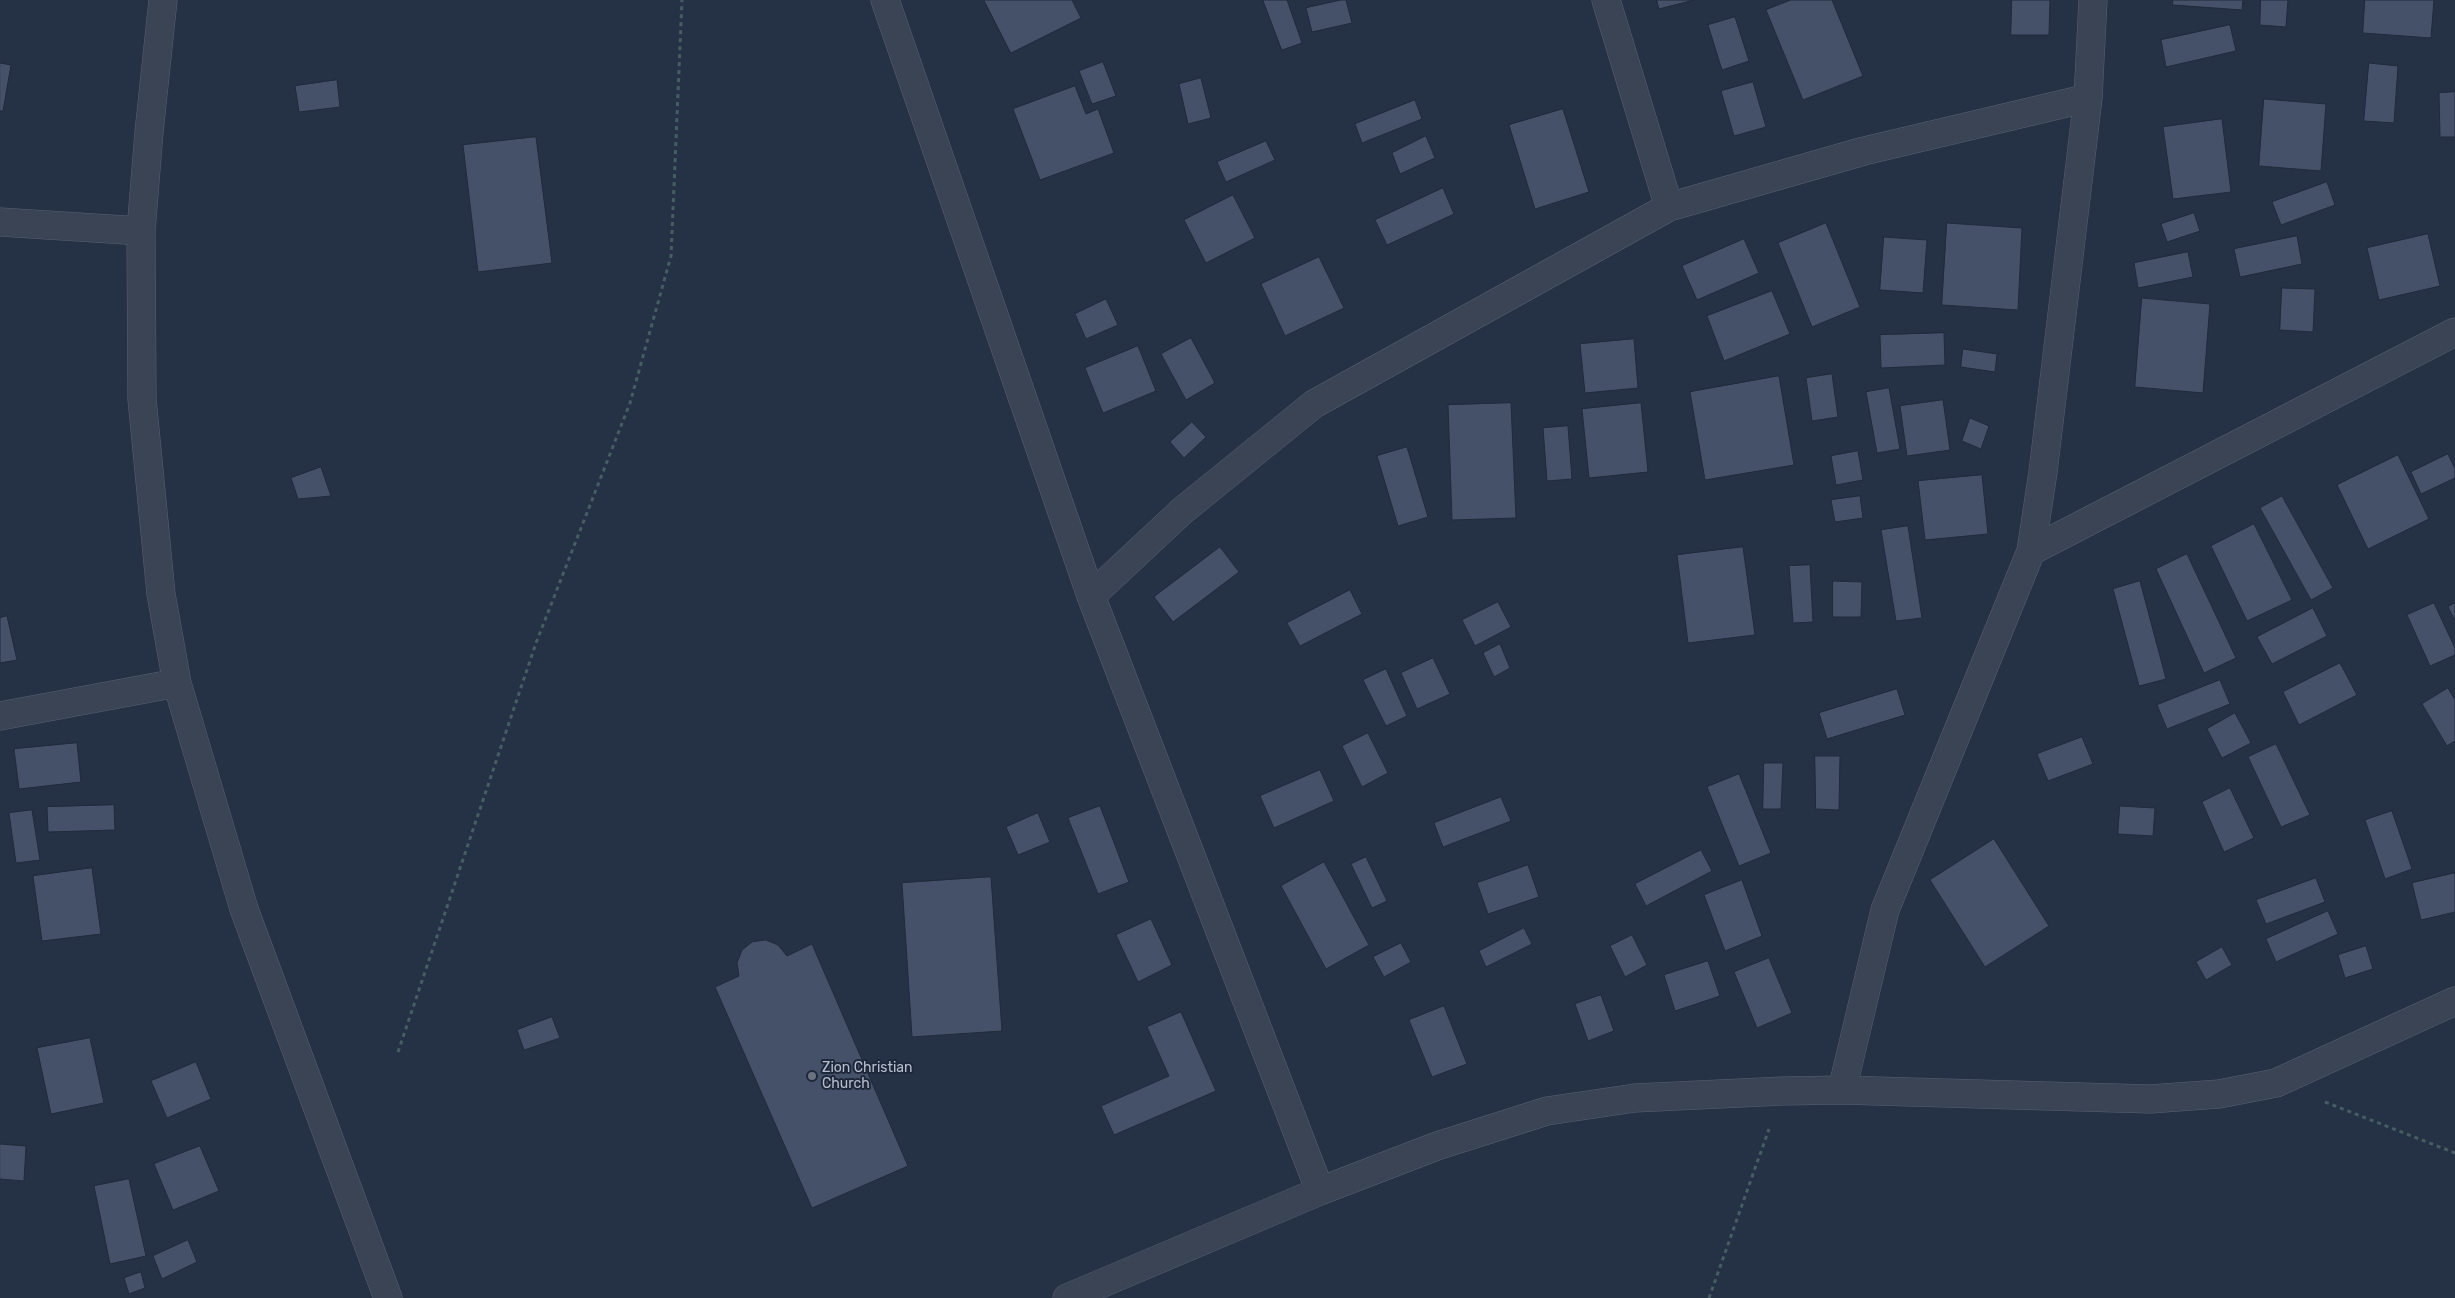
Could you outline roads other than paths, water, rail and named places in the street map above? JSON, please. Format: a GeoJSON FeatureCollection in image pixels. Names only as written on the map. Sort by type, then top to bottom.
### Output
{"type":"FeatureCollection","features":[{"type":"Feature","properties":{"kind":"street"},"geometry":{"type":"LineString","coordinates":[[163,0],[148,132],[141,231],[142,399],[161,594],[176,683],[244,909],[388,1298]]}},
{"type":"Feature","properties":{"kind":"street"},"geometry":{"type":"LineString","coordinates":[[885,0],[1091,596],[1320,1191]]}},
{"type":"Feature","properties":{"kind":"street"},"geometry":{"type":"LineString","coordinates":[[1606,0],[1669,207]]}},
{"type":"Feature","properties":{"kind":"street"},"geometry":{"type":"LineString","coordinates":[[1842,1090],[1885,910],[2031,550],[2043,472],[2088,98],[2092,0]]}},
{"type":"Feature","properties":{"kind":"street"},"geometry":{"type":"LineString","coordinates":[[1091,596],[1182,511],[1314,404],[1669,207],[1864,151],[2088,98]]}},
{"type":"Feature","properties":{"kind":"street"},"geometry":{"type":"LineString","coordinates":[[0,222],[141,231]]}},
{"type":"Feature","properties":{"kind":"street"},"geometry":{"type":"LineString","coordinates":[[2031,550],[2455,332]]}},
{"type":"Feature","properties":{"kind":"street"},"geometry":{"type":"LineString","coordinates":[[0,716],[176,683]]}},
{"type":"Feature","properties":{"kind":"street"},"geometry":{"type":"LineString","coordinates":[[1067,1298],[1320,1191],[1437,1146],[1547,1111],[1635,1098],[1783,1091],[1842,1090],[2150,1099],[2219,1094],[2276,1083],[2455,1001]]}},
{"type":"Feature","properties":{"kind":"place","name":"Zion Christian Church"},"geometry":{"type":"Point","coordinates":[812,1076]}}]}
